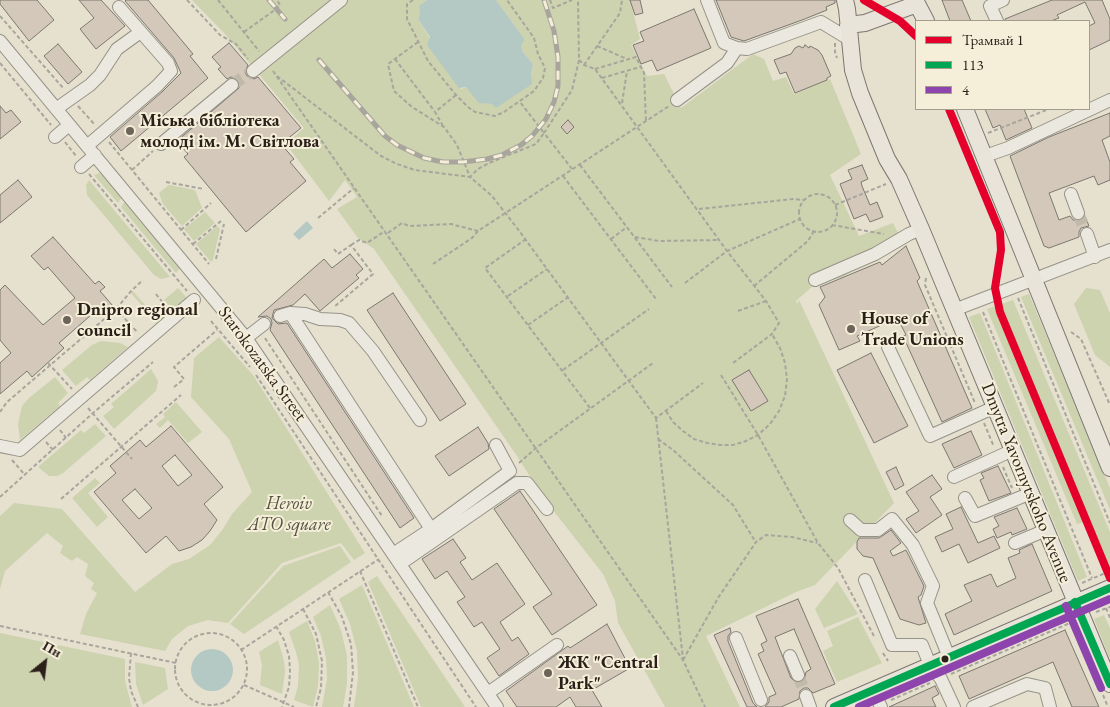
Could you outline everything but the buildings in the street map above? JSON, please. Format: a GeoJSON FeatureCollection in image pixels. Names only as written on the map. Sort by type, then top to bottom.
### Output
{"type":"FeatureCollection","features":[{"type":"Feature","properties":{"kind":"main road","name":"Dmytra Yavornytskoho Avenue"},"geometry":{"type":"LineString","coordinates":[[845,0],[853,70],[860,93],[887,159],[899,179],[921,229],[1031,493],[1075,602],[1105,687]]}},
{"type":"Feature","properties":{"kind":"main road"},"geometry":{"type":"LineString","coordinates":[[848,32],[916,2],[925,20]]}},
{"type":"Feature","properties":{"kind":"main road"},"geometry":{"type":"LineString","coordinates":[[965,110],[1110,468]]}},
{"type":"Feature","properties":{"kind":"main road"},"geometry":{"type":"LineString","coordinates":[[834,707],[878,700],[930,665],[1110,588]]}},
{"type":"Feature","properties":{"kind":"street"},"geometry":{"type":"LineString","coordinates":[[258,66],[341,0]]}},
{"type":"Feature","properties":{"kind":"street"},"geometry":{"type":"LineString","coordinates":[[706,0],[724,43],[737,48],[747,48],[821,22],[835,29],[848,32]]}},
{"type":"Feature","properties":{"kind":"street"},"geometry":{"type":"LineString","coordinates":[[997,20],[990,6],[1003,0]]}},
{"type":"Feature","properties":{"kind":"street"},"geometry":{"type":"LineString","coordinates":[[82,166],[91,151],[171,71],[168,63],[119,7]]}},
{"type":"Feature","properties":{"kind":"street"},"geometry":{"type":"LineString","coordinates":[[56,109],[72,99],[100,75],[117,49],[135,36]]}},
{"type":"Feature","properties":{"kind":"street","name":"Starokozatska Street"},"geometry":{"type":"LineString","coordinates":[[0,41],[246,338],[392,557],[497,707]]}},
{"type":"Feature","properties":{"kind":"street"},"geometry":{"type":"LineString","coordinates":[[677,100],[727,63],[737,48]]}},
{"type":"Feature","properties":{"kind":"street"},"geometry":{"type":"LineString","coordinates":[[161,144],[232,85]]}},
{"type":"Feature","properties":{"kind":"street"},"geometry":{"type":"LineString","coordinates":[[1090,109],[1110,100]]}},
{"type":"Feature","properties":{"kind":"street"},"geometry":{"type":"LineString","coordinates":[[985,156],[1008,148],[1089,110]]}},
{"type":"Feature","properties":{"kind":"street"},"geometry":{"type":"LineString","coordinates":[[56,136],[69,125]]}},
{"type":"Feature","properties":{"kind":"street"},"geometry":{"type":"LineString","coordinates":[[1071,194],[1078,213]]}},
{"type":"Feature","properties":{"kind":"street"},"geometry":{"type":"LineString","coordinates":[[815,280],[874,254],[921,229]]}},
{"type":"Feature","properties":{"kind":"street"},"geometry":{"type":"LineString","coordinates":[[1087,234],[1094,256]]}},
{"type":"Feature","properties":{"kind":"street"},"geometry":{"type":"LineString","coordinates":[[954,310],[1036,282],[1110,250]]}},
{"type":"Feature","properties":{"kind":"street"},"geometry":{"type":"LineString","coordinates":[[0,446],[20,450],[144,341],[194,300]]}},
{"type":"Feature","properties":{"kind":"street"},"geometry":{"type":"LineString","coordinates":[[420,420],[373,351],[349,323],[340,320],[320,319],[305,314],[285,315],[431,529]]}},
{"type":"Feature","properties":{"kind":"street"},"geometry":{"type":"LineString","coordinates":[[246,338],[261,327]]}},
{"type":"Feature","properties":{"kind":"street"},"geometry":{"type":"LineString","coordinates":[[888,347],[930,436],[995,407]]}},
{"type":"Feature","properties":{"kind":"street"},"geometry":{"type":"LineString","coordinates":[[392,557],[510,471],[496,445]]}},
{"type":"Feature","properties":{"kind":"street"},"geometry":{"type":"LineString","coordinates":[[954,477],[1013,450]]}},
{"type":"Feature","properties":{"kind":"street"},"geometry":{"type":"LineString","coordinates":[[392,557],[517,484],[527,482],[547,510]]}},
{"type":"Feature","properties":{"kind":"street"},"geometry":{"type":"LineString","coordinates":[[965,498],[976,516],[1031,493]]}},
{"type":"Feature","properties":{"kind":"street"},"geometry":{"type":"LineString","coordinates":[[850,520],[861,530],[878,530],[892,520],[913,545],[934,586],[927,603],[949,657]]}},
{"type":"Feature","properties":{"kind":"street"},"geometry":{"type":"LineString","coordinates":[[1014,543],[1046,530]]}},
{"type":"Feature","properties":{"kind":"street"},"geometry":{"type":"LineString","coordinates":[[865,580],[892,645],[922,645],[930,665],[941,679],[954,707]]}},
{"type":"Feature","properties":{"kind":"street"},"geometry":{"type":"LineString","coordinates":[[736,638],[762,700]]}},
{"type":"Feature","properties":{"kind":"street"},"geometry":{"type":"LineString","coordinates":[[488,694],[557,645]]}},
{"type":"Feature","properties":{"kind":"street"},"geometry":{"type":"LineString","coordinates":[[790,656],[798,675]]}},
{"type":"Feature","properties":{"kind":"street"},"geometry":{"type":"LineString","coordinates":[[973,707],[1027,684],[1045,688],[1050,707]]}},
{"type":"Feature","properties":{"kind":"path"},"geometry":{"type":"LineString","coordinates":[[188,0],[220,35],[236,44],[258,66],[288,82],[381,156],[415,170],[470,177]]}},
{"type":"Feature","properties":{"kind":"path"},"geometry":{"type":"LineString","coordinates":[[218,0],[244,32],[258,66]]}},
{"type":"Feature","properties":{"kind":"path"},"geometry":{"type":"LineString","coordinates":[[244,32],[276,9],[280,5],[277,0]]}},
{"type":"Feature","properties":{"kind":"path"},"geometry":{"type":"LineString","coordinates":[[405,0],[407,4],[407,19],[428,61],[456,95],[475,112],[495,116],[520,102],[534,91],[543,78],[545,68],[538,54],[534,38],[507,0]]}},
{"type":"Feature","properties":{"kind":"path"},"geometry":{"type":"LineString","coordinates":[[407,4],[412,0]]}},
{"type":"Feature","properties":{"kind":"path"},"geometry":{"type":"LineString","coordinates":[[550,0],[553,8],[572,0]]}},
{"type":"Feature","properties":{"kind":"path"},"geometry":{"type":"LineString","coordinates":[[470,177],[478,169],[489,163],[536,144],[572,90],[579,60],[578,0]]}},
{"type":"Feature","properties":{"kind":"path"},"geometry":{"type":"LineString","coordinates":[[584,65],[620,13],[622,0]]}},
{"type":"Feature","properties":{"kind":"path"},"geometry":{"type":"LineString","coordinates":[[418,42],[388,64],[394,91],[412,107],[444,127]]}},
{"type":"Feature","properties":{"kind":"path"},"geometry":{"type":"LineString","coordinates":[[598,46],[628,59]]}},
{"type":"Feature","properties":{"kind":"path"},"geometry":{"type":"LineString","coordinates":[[595,69],[636,57],[644,73],[646,122]]}},
{"type":"Feature","properties":{"kind":"path"},"geometry":{"type":"LineString","coordinates":[[395,59],[457,145],[470,177],[492,196],[526,239],[656,418],[684,660]]}},
{"type":"Feature","properties":{"kind":"path"},"geometry":{"type":"LineString","coordinates":[[579,60],[584,65],[595,69],[602,78],[766,301],[779,323],[772,334],[733,364]]}},
{"type":"Feature","properties":{"kind":"path"},"geometry":{"type":"LineString","coordinates":[[0,63],[56,136],[194,300]]}},
{"type":"Feature","properties":{"kind":"path"},"geometry":{"type":"LineString","coordinates":[[602,78],[640,68]]}},
{"type":"Feature","properties":{"kind":"path"},"geometry":{"type":"LineString","coordinates":[[621,104],[627,71]]}},
{"type":"Feature","properties":{"kind":"path"},"geometry":{"type":"LineString","coordinates":[[275,74],[684,660],[705,707]]}},
{"type":"Feature","properties":{"kind":"path"},"geometry":{"type":"LineString","coordinates":[[435,112],[456,95]]}},
{"type":"Feature","properties":{"kind":"path"},"geometry":{"type":"LineString","coordinates":[[433,264],[472,238],[478,231],[677,100]]}},
{"type":"Feature","properties":{"kind":"path"},"geometry":{"type":"LineString","coordinates":[[520,102],[572,170]]}},
{"type":"Feature","properties":{"kind":"path"},"geometry":{"type":"LineString","coordinates":[[977,138],[1047,110]]}},
{"type":"Feature","properties":{"kind":"path"},"geometry":{"type":"LineString","coordinates":[[161,144],[132,170],[209,264]]}},
{"type":"Feature","properties":{"kind":"path"},"geometry":{"type":"LineString","coordinates":[[580,165],[672,287]]}},
{"type":"Feature","properties":{"kind":"path"},"geometry":{"type":"LineString","coordinates":[[563,176],[656,299]]}},
{"type":"Feature","properties":{"kind":"path"},"geometry":{"type":"LineString","coordinates":[[835,205],[899,179]]}},
{"type":"Feature","properties":{"kind":"path"},"geometry":{"type":"LineString","coordinates":[[166,182],[204,189]]}},
{"type":"Feature","properties":{"kind":"path"},"geometry":{"type":"LineString","coordinates":[[318,218],[354,188]]}},
{"type":"Feature","properties":{"kind":"path"},"geometry":{"type":"LineString","coordinates":[[822,194],[830,199],[835,205],[836,216],[832,225],[824,231],[814,231],[806,227],[800,219],[799,209],[804,200],[812,195],[822,194]]}},
{"type":"Feature","properties":{"kind":"path"},"geometry":{"type":"LineString","coordinates":[[698,209],[793,199],[804,200]]}},
{"type":"Feature","properties":{"kind":"path"},"geometry":{"type":"LineString","coordinates":[[181,230],[211,204]]}},
{"type":"Feature","properties":{"kind":"path"},"geometry":{"type":"LineString","coordinates":[[685,283],[728,251],[800,219]]}},
{"type":"Feature","properties":{"kind":"path"},"geometry":{"type":"LineString","coordinates":[[193,244],[221,221]]}},
{"type":"Feature","properties":{"kind":"path"},"geometry":{"type":"LineString","coordinates":[[387,234],[402,222],[409,226],[451,224],[478,231]]}},
{"type":"Feature","properties":{"kind":"path"},"geometry":{"type":"LineString","coordinates":[[216,259],[224,224]]}},
{"type":"Feature","properties":{"kind":"path"},"geometry":{"type":"LineString","coordinates":[[832,225],[902,238]]}},
{"type":"Feature","properties":{"kind":"path"},"geometry":{"type":"LineString","coordinates":[[611,239],[627,227]]}},
{"type":"Feature","properties":{"kind":"path"},"geometry":{"type":"LineString","coordinates":[[334,249],[338,254],[359,240],[367,244],[385,231]]}},
{"type":"Feature","properties":{"kind":"path"},"geometry":{"type":"LineString","coordinates":[[754,286],[808,241],[814,231]]}},
{"type":"Feature","properties":{"kind":"path"},"geometry":{"type":"LineString","coordinates":[[633,236],[659,241],[720,240]]}},
{"type":"Feature","properties":{"kind":"path"},"geometry":{"type":"LineString","coordinates":[[526,239],[485,268],[590,408]]}},
{"type":"Feature","properties":{"kind":"path"},"geometry":{"type":"LineString","coordinates":[[320,319],[373,274],[351,245]]}},
{"type":"Feature","properties":{"kind":"path"},"geometry":{"type":"LineString","coordinates":[[507,296],[547,269]]}},
{"type":"Feature","properties":{"kind":"path"},"geometry":{"type":"LineString","coordinates":[[0,412],[6,402],[116,309],[143,280]]}},
{"type":"Feature","properties":{"kind":"path"},"geometry":{"type":"LineString","coordinates":[[156,294],[174,316]]}},
{"type":"Feature","properties":{"kind":"path"},"geometry":{"type":"LineString","coordinates":[[1016,294],[1110,523]]}},
{"type":"Feature","properties":{"kind":"path"},"geometry":{"type":"LineString","coordinates":[[528,324],[567,298]]}},
{"type":"Feature","properties":{"kind":"path"},"geometry":{"type":"LineString","coordinates":[[738,312],[766,301]]}},
{"type":"Feature","properties":{"kind":"path"},"geometry":{"type":"LineString","coordinates":[[982,308],[1092,578],[1110,571]]}},
{"type":"Feature","properties":{"kind":"path"},"geometry":{"type":"LineString","coordinates":[[116,309],[144,341]]}},
{"type":"Feature","properties":{"kind":"path"},"geometry":{"type":"LineString","coordinates":[[563,370],[649,309]]}},
{"type":"Feature","properties":{"kind":"path"},"geometry":{"type":"LineString","coordinates":[[211,321],[250,367]]}},
{"type":"Feature","properties":{"kind":"path"},"geometry":{"type":"LineString","coordinates":[[261,327],[383,517]]}},
{"type":"Feature","properties":{"kind":"path"},"geometry":{"type":"LineString","coordinates":[[1066,328],[1081,340],[1110,405]]}},
{"type":"Feature","properties":{"kind":"path"},"geometry":{"type":"LineString","coordinates":[[174,387],[184,378],[174,367],[218,329]]}},
{"type":"Feature","properties":{"kind":"path"},"geometry":{"type":"LineString","coordinates":[[666,411],[683,431],[706,443],[733,445],[758,435],[770,424],[779,411],[785,396],[787,380],[785,363],[780,348],[772,334]]}},
{"type":"Feature","properties":{"kind":"path"},"geometry":{"type":"LineString","coordinates":[[48,362],[132,459]]}},
{"type":"Feature","properties":{"kind":"path"},"geometry":{"type":"LineString","coordinates":[[0,496],[153,362]]}},
{"type":"Feature","properties":{"kind":"path"},"geometry":{"type":"LineString","coordinates":[[510,471],[536,448],[653,363]]}},
{"type":"Feature","properties":{"kind":"path"},"geometry":{"type":"LineString","coordinates":[[256,375],[476,707]]}},
{"type":"Feature","properties":{"kind":"path"},"geometry":{"type":"LineString","coordinates":[[721,375],[758,435],[818,544],[838,568],[879,644]]}},
{"type":"Feature","properties":{"kind":"path"},"geometry":{"type":"LineString","coordinates":[[656,418],[703,382]]}},
{"type":"Feature","properties":{"kind":"path"},"geometry":{"type":"LineString","coordinates":[[61,499],[181,395]]}},
{"type":"Feature","properties":{"kind":"path"},"geometry":{"type":"LineString","coordinates":[[658,439],[673,450],[733,505],[756,542]]}},
{"type":"Feature","properties":{"kind":"path"},"geometry":{"type":"LineString","coordinates":[[684,660],[718,598],[756,542],[766,535],[792,537],[818,544]]}},
{"type":"Feature","properties":{"kind":"path"},"geometry":{"type":"LineString","coordinates":[[241,650],[360,571],[379,560],[392,557]]}},
{"type":"Feature","properties":{"kind":"path"},"geometry":{"type":"LineString","coordinates":[[360,571],[418,707]]}},
{"type":"Feature","properties":{"kind":"path"},"geometry":{"type":"LineString","coordinates":[[328,592],[342,617],[351,644],[353,672],[349,707]]}},
{"type":"Feature","properties":{"kind":"path"},"geometry":{"type":"LineString","coordinates":[[1106,608],[1110,618]]}},
{"type":"Feature","properties":{"kind":"path"},"geometry":{"type":"LineString","coordinates":[[303,609],[316,634],[322,661],[321,688],[316,707]]}},
{"type":"Feature","properties":{"kind":"path"},"geometry":{"type":"LineString","coordinates":[[878,700],[941,679],[1071,623]]}},
{"type":"Feature","properties":{"kind":"path"},"geometry":{"type":"LineString","coordinates":[[0,626],[176,663]]}},
{"type":"Feature","properties":{"kind":"path"},"geometry":{"type":"LineString","coordinates":[[276,626],[284,640],[289,656],[289,687],[282,707]]}},
{"type":"Feature","properties":{"kind":"path"},"geometry":{"type":"LineString","coordinates":[[204,634],[225,636],[241,650],[246,661],[247,673],[244,685],[232,698],[217,705],[206,705],[195,701],[179,685],[176,663],[179,653],[185,644],[194,638],[204,634]]}},
{"type":"Feature","properties":{"kind":"path"},"geometry":{"type":"LineString","coordinates":[[131,653],[129,678],[131,691],[138,707]]}},
{"type":"Feature","properties":{"kind":"path"},"geometry":{"type":"LineString","coordinates":[[883,653],[888,661]]}},
{"type":"Feature","properties":{"kind":"path"},"geometry":{"type":"LineString","coordinates":[[244,685],[294,707]]}},
{"type":"Feature","properties":{"kind":"path"},"geometry":{"type":"LineString","coordinates":[[1105,687],[1108,707]]}},
{"type":"Feature","properties":{"kind":"green space"},"geometry":{"type":"Polygon","coordinates":[[[192,0],[427,0],[419,6],[420,13],[418,19],[461,89],[466,87],[483,103],[492,104],[531,74],[533,64],[523,52],[521,45],[523,37],[496,0],[630,0],[640,39],[631,45],[647,76],[664,74],[681,108],[753,54],[764,59],[773,81],[786,77],[794,94],[830,79],[861,154],[830,175],[859,236],[893,223],[900,237],[843,277],[814,285],[796,301],[797,304],[799,300],[894,503],[815,585],[796,592],[706,636],[740,707],[665,707],[618,623],[615,601],[603,574],[545,500],[517,456],[374,249],[358,238],[337,209],[357,197],[345,180],[329,201],[286,144],[304,128],[225,34],[192,0]]]}},
{"type":"Feature","properties":{"kind":"green space"},"geometry":{"type":"Polygon","coordinates":[[[100,173],[122,197],[118,203],[94,175],[100,173]]]}},
{"type":"Feature","properties":{"kind":"green space"},"geometry":{"type":"Polygon","coordinates":[[[89,180],[170,277],[161,279],[154,275],[87,195],[86,185],[89,180]]]}},
{"type":"Feature","properties":{"kind":"green space"},"geometry":{"type":"Polygon","coordinates":[[[169,185],[195,190],[202,208],[182,226],[163,204],[159,193],[169,185]]]}},
{"type":"Feature","properties":{"kind":"green space"},"geometry":{"type":"Polygon","coordinates":[[[125,201],[180,268],[176,273],[121,207],[125,201]]]}},
{"type":"Feature","properties":{"kind":"green space"},"geometry":{"type":"Polygon","coordinates":[[[205,212],[215,223],[194,241],[184,229],[205,212]]]}},
{"type":"Feature","properties":{"kind":"green space"},"geometry":{"type":"Polygon","coordinates":[[[217,226],[220,229],[211,262],[196,244],[217,226]]]}},
{"type":"Feature","properties":{"kind":"green space"},"geometry":{"type":"Polygon","coordinates":[[[178,288],[187,298],[173,310],[164,300],[178,288]]]}},
{"type":"Feature","properties":{"kind":"green space"},"geometry":{"type":"Polygon","coordinates":[[[1086,288],[1100,290],[1110,313],[1110,367],[1095,355],[1074,304],[1086,288]]]}},
{"type":"Feature","properties":{"kind":"green space"},"geometry":{"type":"Polygon","coordinates":[[[133,291],[150,311],[159,304],[168,314],[157,323],[131,293],[133,291]]]}},
{"type":"Feature","properties":{"kind":"green space"},"geometry":{"type":"Polygon","coordinates":[[[1029,294],[1110,488],[1110,510],[1021,297],[1029,294]]]}},
{"type":"Feature","properties":{"kind":"green space"},"geometry":{"type":"Polygon","coordinates":[[[1013,300],[1110,532],[1110,566],[1106,567],[1087,521],[1077,524],[987,309],[1013,300]]]}},
{"type":"Feature","properties":{"kind":"green space"},"geometry":{"type":"Polygon","coordinates":[[[980,313],[1087,577],[1078,581],[969,317],[980,313]]]}},
{"type":"Feature","properties":{"kind":"green space","name":"Heroiv ATO square"},"geometry":{"type":"Polygon","coordinates":[[[219,337],[253,375],[365,553],[354,560],[341,543],[282,563],[228,623],[208,620],[188,626],[172,639],[165,651],[80,634],[86,614],[97,593],[91,589],[94,583],[85,576],[88,564],[77,557],[72,561],[60,553],[63,546],[47,533],[5,571],[0,589],[0,516],[14,503],[62,509],[135,592],[172,564],[189,559],[210,545],[232,514],[252,492],[229,439],[191,397],[194,358],[219,337]]]}},
{"type":"Feature","properties":{"kind":"green space"},"geometry":{"type":"Polygon","coordinates":[[[101,341],[120,343],[128,347],[90,380],[87,377],[76,386],[62,370],[92,345],[101,341]]]}},
{"type":"Feature","properties":{"kind":"green space"},"geometry":{"type":"Polygon","coordinates":[[[151,369],[158,381],[156,391],[114,429],[103,416],[114,407],[111,404],[151,369]]]}},
{"type":"Feature","properties":{"kind":"green space"},"geometry":{"type":"Polygon","coordinates":[[[55,377],[68,393],[58,403],[60,406],[20,440],[18,424],[22,406],[55,377]]]}},
{"type":"Feature","properties":{"kind":"green space"},"geometry":{"type":"Polygon","coordinates":[[[176,402],[202,432],[188,443],[168,420],[160,428],[156,424],[165,417],[163,414],[176,402]]]}},
{"type":"Feature","properties":{"kind":"green space"},"geometry":{"type":"Polygon","coordinates":[[[95,424],[106,436],[63,473],[57,476],[49,476],[38,467],[81,430],[84,433],[95,424]]]}},
{"type":"Feature","properties":{"kind":"green space"},"geometry":{"type":"Polygon","coordinates":[[[95,478],[100,483],[88,493],[108,517],[97,527],[72,498],[95,478]]]}},
{"type":"Feature","properties":{"kind":"green space"},"geometry":{"type":"Polygon","coordinates":[[[340,546],[351,562],[244,634],[230,624],[283,566],[340,546]]]}},
{"type":"Feature","properties":{"kind":"green space"},"geometry":{"type":"Polygon","coordinates":[[[377,576],[465,707],[421,707],[368,582],[377,576]]]}},
{"type":"Feature","properties":{"kind":"green space"},"geometry":{"type":"Polygon","coordinates":[[[837,581],[858,614],[824,628],[815,609],[837,581]]]}},
{"type":"Feature","properties":{"kind":"green space"},"geometry":{"type":"Polygon","coordinates":[[[362,585],[414,707],[354,707],[358,678],[357,651],[350,624],[339,599],[362,585]]]}},
{"type":"Feature","properties":{"kind":"green space"},"geometry":{"type":"Polygon","coordinates":[[[330,605],[341,630],[347,656],[347,684],[343,707],[322,707],[327,679],[326,658],[321,636],[313,617],[330,605]]]}},
{"type":"Feature","properties":{"kind":"green space"},"geometry":{"type":"Polygon","coordinates":[[[1104,615],[1110,628],[1110,659],[1094,619],[1104,615]]]}},
{"type":"Feature","properties":{"kind":"green space"},"geometry":{"type":"Polygon","coordinates":[[[858,617],[882,663],[837,682],[823,651],[833,646],[827,631],[858,617]]]}},
{"type":"Feature","properties":{"kind":"green space"},"geometry":{"type":"Polygon","coordinates":[[[307,621],[315,641],[319,663],[318,686],[313,707],[294,700],[298,686],[299,665],[289,632],[307,621]]]}},
{"type":"Feature","properties":{"kind":"green space"},"geometry":{"type":"Polygon","coordinates":[[[0,633],[125,659],[125,681],[132,707],[0,707],[0,633]]]}},
{"type":"Feature","properties":{"kind":"green space"},"geometry":{"type":"Polygon","coordinates":[[[278,640],[285,672],[282,694],[260,685],[262,665],[259,652],[278,640]]]}},
{"type":"Feature","properties":{"kind":"green space"},"geometry":{"type":"Polygon","coordinates":[[[135,662],[165,668],[168,689],[143,705],[136,684],[135,662]]]}},
{"type":"Feature","properties":{"kind":"shaded area"},"geometry":{"type":"Polygon","coordinates":[[[427,0],[496,0],[523,37],[524,41],[521,45],[523,52],[533,64],[532,84],[496,108],[492,104],[479,103],[466,87],[459,88],[427,45],[430,37],[418,19],[420,13],[419,6],[427,0]]]}},
{"type":"Feature","properties":{"kind":"shaded area"},"geometry":{"type":"Polygon","coordinates":[[[307,221],[313,228],[299,240],[293,234],[307,221]]]}},
{"type":"Feature","properties":{"kind":"shaded area"},"geometry":{"type":"Polygon","coordinates":[[[212,649],[227,655],[233,670],[227,685],[212,691],[197,685],[191,670],[197,655],[212,649]]]}},
{"type":"Feature","properties":{"kind":"tunnel"},"geometry":{"type":"LineString","coordinates":[[232,85],[253,71]]}},
{"type":"Feature","properties":{"kind":"tunnel"},"geometry":{"type":"LineString","coordinates":[[1078,213],[1087,234]]}},
{"type":"Feature","properties":{"kind":"tunnel"},"geometry":{"type":"LineString","coordinates":[[798,675],[806,696]]}},
{"type":"Feature","properties":{"kind":"railway"},"geometry":{"type":"LineString","coordinates":[[269,0],[285,19]]}},
{"type":"Feature","properties":{"kind":"railway"},"geometry":{"type":"LineString","coordinates":[[319,60],[385,136],[397,145],[424,158],[443,162],[487,159],[502,155],[521,145],[532,136],[546,119],[554,102],[558,86],[558,57],[554,31],[544,0]]}},
{"type":"Feature","properties":{"kind":"tram line","name":"1"},"geometry":{"type":"LineString","coordinates":[[864,0],[900,21],[915,35]]}},
{"type":"Feature","properties":{"kind":"tram line","name":"1"},"geometry":{"type":"LineString","coordinates":[[949,110],[1000,232],[1001,250],[995,288],[1000,312],[1110,578]]}},
{"type":"Feature","properties":{"kind":"transit line","name":"113"},"geometry":{"type":"LineString","coordinates":[[834,707],[1110,588]]}},
{"type":"Feature","properties":{"kind":"transit line","name":"4"},"geometry":{"type":"LineString","coordinates":[[859,707],[1110,599]]}},
{"type":"Feature","properties":{"kind":"transit line","name":"113"},"geometry":{"type":"LineString","coordinates":[[1075,602],[1110,684]]}},
{"type":"Feature","properties":{"kind":"transit line","name":"4"},"geometry":{"type":"LineString","coordinates":[[1066,606],[1101,688]]}},
{"type":"Feature","properties":{"kind":"place","name":"Міська бібліотека молоді ім. М. Світлова"},"geometry":{"type":"Point","coordinates":[130,131]}},
{"type":"Feature","properties":{"kind":"place","name":"Dnipro regional council"},"geometry":{"type":"Point","coordinates":[67,320]}},
{"type":"Feature","properties":{"kind":"place","name":"House of Trade Unions"},"geometry":{"type":"Point","coordinates":[851,329]}},
{"type":"Feature","properties":{"kind":"place","name":"ЖК \"Central Park\""},"geometry":{"type":"Point","coordinates":[548,673]}}]}
